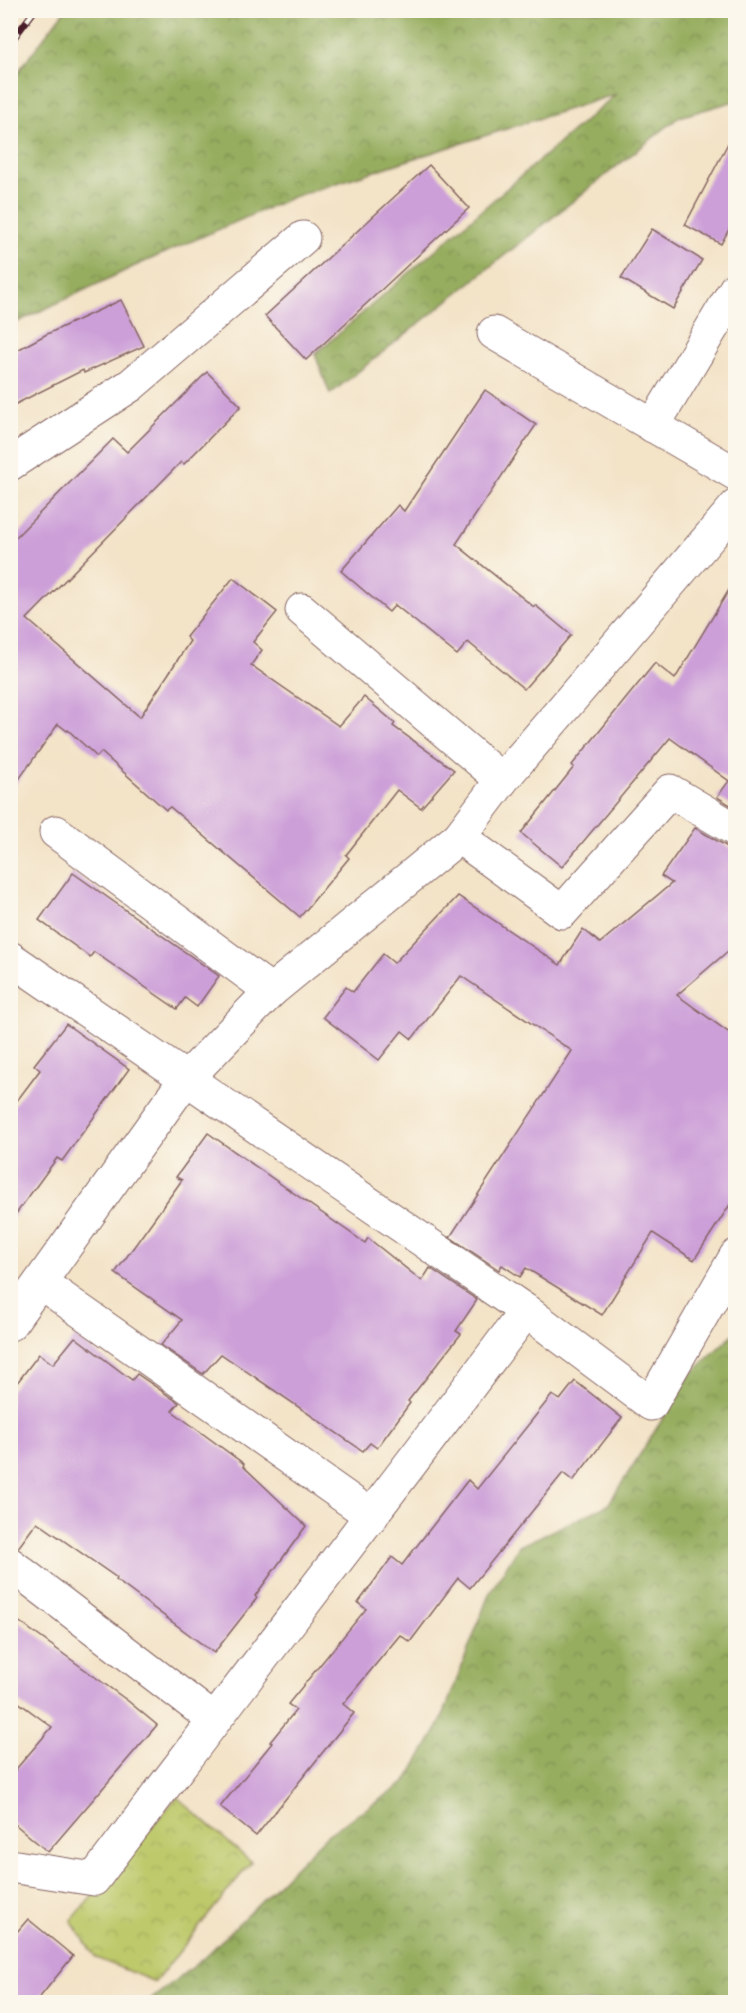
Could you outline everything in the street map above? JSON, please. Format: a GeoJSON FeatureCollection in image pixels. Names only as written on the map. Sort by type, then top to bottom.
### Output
{"type":"FeatureCollection","features":[{"type":"Feature","properties":{"kind":"street"},"geometry":{"type":"LineString","coordinates":[[10,465],[131,385],[303,238]]}},
{"type":"Feature","properties":{"kind":"street"},"geometry":{"type":"LineString","coordinates":[[653,426],[735,288]]}},
{"type":"Feature","properties":{"kind":"street"},"geometry":{"type":"LineString","coordinates":[[494,333],[735,474]]}},
{"type":"Feature","properties":{"kind":"street"},"geometry":{"type":"LineString","coordinates":[[10,1324],[185,1080],[271,991],[459,837],[502,780],[735,506]]}},
{"type":"Feature","properties":{"kind":"street"},"geometry":{"type":"LineString","coordinates":[[302,610],[502,780]]}},
{"type":"Feature","properties":{"kind":"street"},"geometry":{"type":"LineString","coordinates":[[459,837],[562,912],[670,791],[735,830]]}},
{"type":"Feature","properties":{"kind":"street"},"geometry":{"type":"LineString","coordinates":[[56,832],[271,991]]}},
{"type":"Feature","properties":{"kind":"street"},"geometry":{"type":"LineString","coordinates":[[10,958],[185,1080],[526,1311],[651,1404],[735,1256]]}},
{"type":"Feature","properties":{"kind":"street"},"geometry":{"type":"LineString","coordinates":[[41,1283],[372,1516]]}},
{"type":"Feature","properties":{"kind":"street"},"geometry":{"type":"LineString","coordinates":[[10,1866],[94,1879],[526,1311]]}},
{"type":"Feature","properties":{"kind":"street"},"geometry":{"type":"LineString","coordinates":[[10,1563],[214,1720]]}},
{"type":"Feature","properties":{"kind":"green space"},"geometry":{"type":"Polygon","coordinates":[[[64,11],[735,11],[735,101],[679,117],[330,394],[315,354],[616,94],[293,197],[135,266],[11,325],[11,81],[64,11]]]}},
{"type":"Feature","properties":{"kind":"green space"},"geometry":{"type":"Polygon","coordinates":[[[735,1332],[735,2002],[148,2002],[206,1956],[327,1835],[406,1782],[440,1724],[489,1594],[519,1546],[608,1505],[691,1374],[735,1332]]]}},
{"type":"Feature","properties":{"kind":"green space"},"geometry":{"type":"Polygon","coordinates":[[[177,1797],[251,1862],[155,1982],[96,1958],[71,1921],[177,1797]]]}},
{"type":"Feature","properties":{"kind":"building"},"geometry":{"type":"Polygon","coordinates":[[[735,130],[735,218],[721,244],[685,225],[735,130]]]}},
{"type":"Feature","properties":{"kind":"building"},"geometry":{"type":"Polygon","coordinates":[[[429,165],[469,208],[306,360],[265,316],[429,165]]]}},
{"type":"Feature","properties":{"kind":"building"},"geometry":{"type":"Polygon","coordinates":[[[652,229],[702,260],[673,309],[621,278],[652,229]]]}},
{"type":"Feature","properties":{"kind":"building"},"geometry":{"type":"Polygon","coordinates":[[[121,300],[144,346],[84,373],[83,370],[10,407],[10,354],[121,300]]]}},
{"type":"Feature","properties":{"kind":"building"},"geometry":{"type":"Polygon","coordinates":[[[207,372],[241,406],[184,464],[181,462],[27,619],[140,717],[190,641],[186,637],[233,578],[277,612],[253,642],[262,650],[251,665],[339,726],[364,697],[395,723],[393,726],[454,770],[421,808],[397,790],[346,855],[349,858],[300,917],[170,807],[166,810],[101,752],[97,757],[68,730],[58,724],[10,792],[10,543],[113,439],[127,452],[207,372]]]}},
{"type":"Feature","properties":{"kind":"building"},"geometry":{"type":"Polygon","coordinates":[[[485,390],[536,425],[456,544],[571,635],[524,689],[468,642],[457,655],[395,605],[389,612],[341,571],[398,505],[404,511],[485,390]]]}},
{"type":"Feature","properties":{"kind":"building"},"geometry":{"type":"Polygon","coordinates":[[[735,580],[735,808],[717,797],[729,781],[670,738],[562,867],[521,833],[574,767],[572,765],[655,663],[675,679],[735,580]]]}},
{"type":"Feature","properties":{"kind":"building"},"geometry":{"type":"Polygon","coordinates":[[[695,828],[735,849],[735,945],[677,995],[735,1037],[735,1197],[694,1260],[653,1233],[602,1315],[526,1268],[520,1277],[502,1265],[499,1270],[450,1237],[572,1051],[461,976],[412,1039],[402,1031],[379,1060],[323,1017],[346,987],[353,992],[383,954],[394,963],[458,896],[560,965],[583,929],[600,943],[672,883],[661,876],[695,828]]]}},
{"type":"Feature","properties":{"kind":"building"},"geometry":{"type":"Polygon","coordinates":[[[73,873],[219,976],[197,1007],[185,998],[177,1009],[94,952],[90,957],[39,920],[73,873]]]}},
{"type":"Feature","properties":{"kind":"building"},"geometry":{"type":"Polygon","coordinates":[[[66,1024],[129,1069],[62,1161],[57,1158],[10,1222],[10,1110],[40,1070],[34,1065],[66,1024]]]}},
{"type":"Feature","properties":{"kind":"building"},"geometry":{"type":"Polygon","coordinates":[[[208,1133],[365,1243],[368,1238],[422,1281],[430,1268],[477,1300],[456,1331],[461,1334],[408,1401],[410,1403],[377,1448],[370,1443],[363,1451],[221,1354],[203,1374],[161,1345],[182,1320],[115,1273],[182,1180],[176,1177],[208,1133]]]}},
{"type":"Feature","properties":{"kind":"building"},"geometry":{"type":"Polygon","coordinates":[[[75,1337],[132,1380],[137,1374],[179,1403],[172,1411],[244,1464],[243,1466],[306,1526],[255,1596],[257,1598],[214,1653],[116,1580],[117,1578],[37,1522],[18,1548],[10,1546],[10,1392],[39,1354],[53,1364],[75,1337]]]}},
{"type":"Feature","properties":{"kind":"building"},"geometry":{"type":"Polygon","coordinates":[[[575,1381],[622,1418],[573,1481],[563,1473],[470,1588],[458,1578],[410,1642],[400,1635],[343,1704],[354,1713],[256,1836],[220,1807],[296,1710],[288,1704],[366,1609],[358,1603],[392,1557],[402,1565],[468,1480],[477,1489],[552,1395],[560,1400],[575,1381]]]}},
{"type":"Feature","properties":{"kind":"building"},"geometry":{"type":"Polygon","coordinates":[[[10,1615],[128,1701],[157,1725],[48,1852],[10,1820],[10,1776],[52,1727],[10,1696],[10,1615]]]}},
{"type":"Feature","properties":{"kind":"building"},"geometry":{"type":"Polygon","coordinates":[[[28,1919],[73,1956],[36,2002],[10,2002],[10,1940],[28,1919]]]}},
{"type":"Feature","properties":{"kind":"railway"},"geometry":{"type":"LineString","coordinates":[[10,43],[35,10]]}}]}
